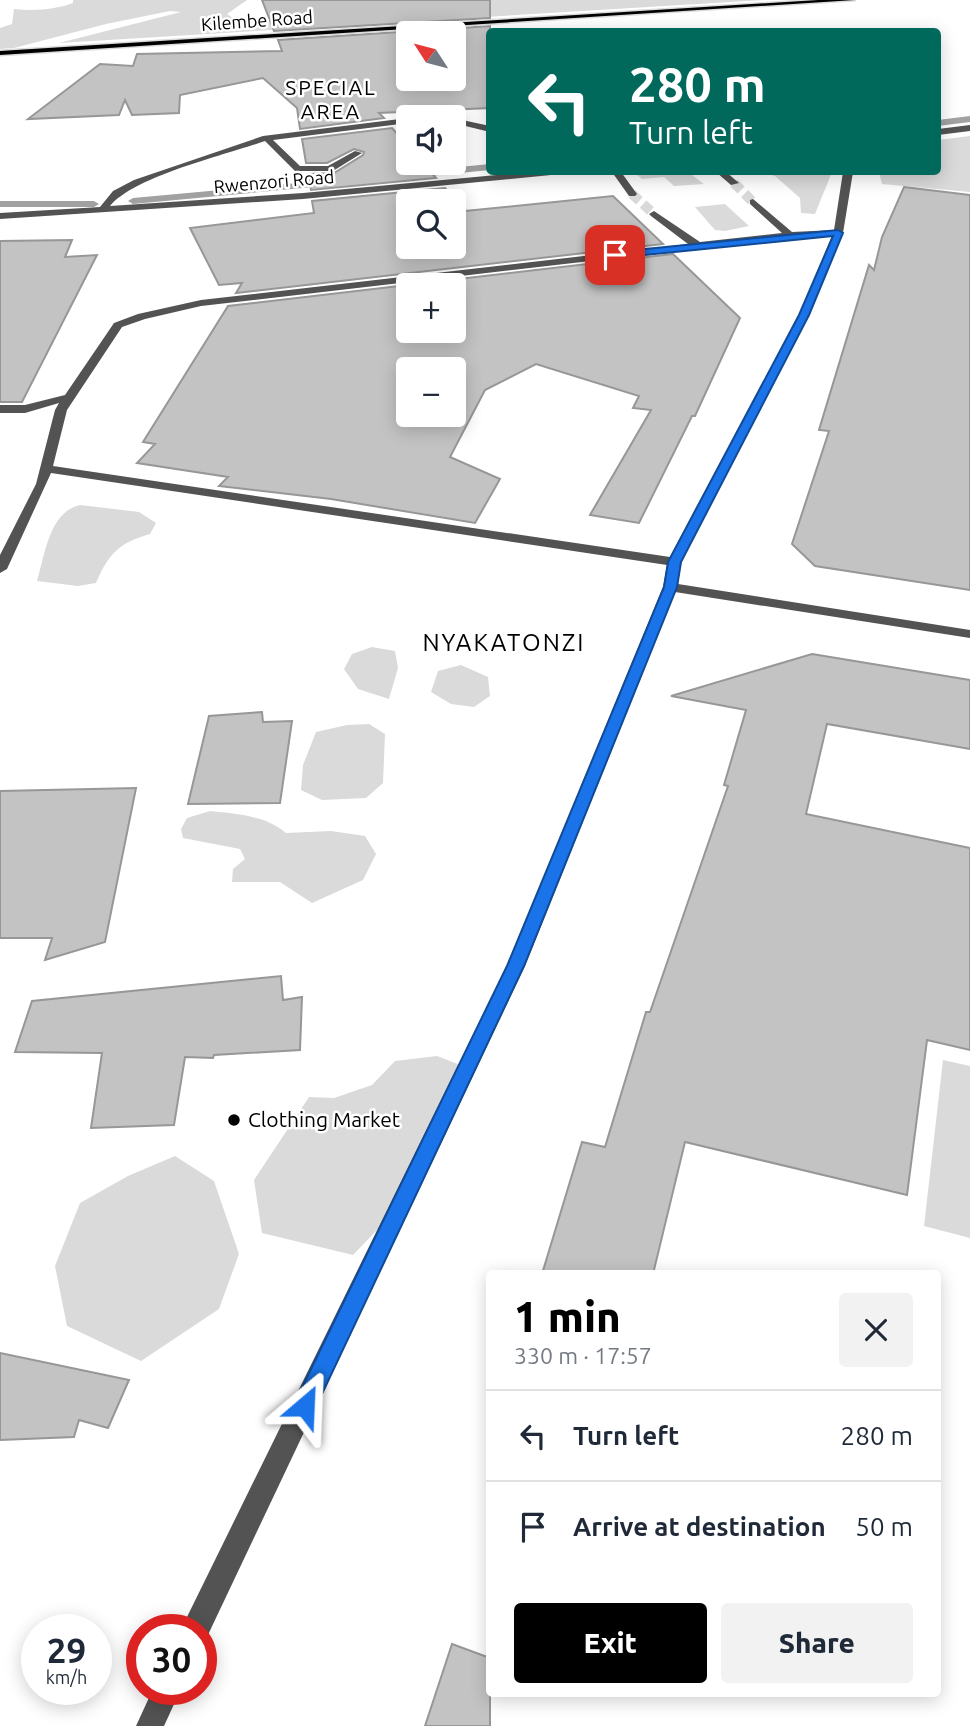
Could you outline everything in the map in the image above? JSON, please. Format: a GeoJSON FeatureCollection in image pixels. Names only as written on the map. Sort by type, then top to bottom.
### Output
{"type":"FeatureCollection","features":[{"type":"Feature","properties":{"kind":"main road","name":"Kilembe Road"},"geometry":{"type":"LineString","coordinates":[[0,53],[852,0]]}},
{"type":"Feature","properties":{"kind":"street"},"geometry":{"type":"LineString","coordinates":[[101,211],[116,193],[137,182],[267,138],[396,122]]}},
{"type":"Feature","properties":{"kind":"street"},"geometry":{"type":"LineString","coordinates":[[466,123],[486,128]]}},
{"type":"Feature","properties":{"kind":"street"},"geometry":{"type":"LineString","coordinates":[[941,132],[970,128]]}},
{"type":"Feature","properties":{"kind":"street"},"geometry":{"type":"LineString","coordinates":[[267,138],[298,169],[330,169],[358,153]]}},
{"type":"Feature","properties":{"kind":"street","name":"Rwenzori Road"},"geometry":{"type":"LineString","coordinates":[[0,216],[290,198],[521,175]]}},
{"type":"Feature","properties":{"kind":"street"},"geometry":{"type":"LineString","coordinates":[[619,175],[632,194]]}},
{"type":"Feature","properties":{"kind":"street"},"geometry":{"type":"LineString","coordinates":[[725,175],[734,183]]}},
{"type":"Feature","properties":{"kind":"street"},"geometry":{"type":"LineString","coordinates":[[203,1614],[516,966],[670,587],[674,562],[804,315],[838,233],[848,175]]}},
{"type":"Feature","properties":{"kind":"street"},"geometry":{"type":"LineString","coordinates":[[753,202],[790,235]]}},
{"type":"Feature","properties":{"kind":"street"},"geometry":{"type":"LineString","coordinates":[[654,214],[698,246]]}},
{"type":"Feature","properties":{"kind":"street"},"geometry":{"type":"LineString","coordinates":[[0,569],[48,469],[61,410],[118,325],[142,316],[201,303],[790,235],[838,233]]}},
{"type":"Feature","properties":{"kind":"street"},"geometry":{"type":"LineString","coordinates":[[25,410],[70,397]]}},
{"type":"Feature","properties":{"kind":"street"},"geometry":{"type":"LineString","coordinates":[[0,409],[25,410],[59,421]]}},
{"type":"Feature","properties":{"kind":"street"},"geometry":{"type":"LineString","coordinates":[[48,469],[629,553],[674,562]]}},
{"type":"Feature","properties":{"kind":"street"},"geometry":{"type":"LineString","coordinates":[[670,587],[970,634]]}},
{"type":"Feature","properties":{"kind":"street"},"geometry":{"type":"LineString","coordinates":[[150,1726],[160,1705]]}},
{"type":"Feature","properties":{"kind":"shaded area"},"geometry":{"type":"Polygon","coordinates":[[[73,0],[247,0],[227,14],[239,22],[343,20],[409,0],[764,0],[59,43],[181,12],[170,11],[0,49],[0,28],[12,24],[14,9],[51,9],[73,3],[73,0]]]}},
{"type":"Feature","properties":{"kind":"shaded area"},"geometry":{"type":"Polygon","coordinates":[[[970,136],[970,192],[882,184],[880,175],[941,175],[941,140],[970,136]]]}},
{"type":"Feature","properties":{"kind":"shaded area"},"geometry":{"type":"Polygon","coordinates":[[[637,175],[692,175],[704,184],[674,186],[664,177],[642,179],[637,175]]]}},
{"type":"Feature","properties":{"kind":"shaded area"},"geometry":{"type":"Polygon","coordinates":[[[772,175],[831,175],[815,214],[801,213],[800,198],[772,175]]]}},
{"type":"Feature","properties":{"kind":"shaded area"},"geometry":{"type":"Polygon","coordinates":[[[725,204],[749,226],[725,231],[715,230],[695,207],[725,204]]]}},
{"type":"Feature","properties":{"kind":"shaded area"},"geometry":{"type":"Polygon","coordinates":[[[80,505],[139,512],[156,523],[150,534],[130,541],[116,551],[96,583],[78,586],[37,581],[55,525],[61,516],[80,505]]]}},
{"type":"Feature","properties":{"kind":"shaded area"},"geometry":{"type":"Polygon","coordinates":[[[372,647],[395,651],[398,668],[389,699],[358,689],[344,669],[352,654],[372,647]]]}},
{"type":"Feature","properties":{"kind":"shaded area"},"geometry":{"type":"Polygon","coordinates":[[[461,665],[488,677],[490,696],[474,707],[451,704],[431,692],[438,671],[461,665]]]}},
{"type":"Feature","properties":{"kind":"shaded area"},"geometry":{"type":"Polygon","coordinates":[[[369,724],[385,734],[383,783],[366,798],[322,800],[301,790],[303,765],[316,732],[347,725],[369,724]]]}},
{"type":"Feature","properties":{"kind":"shaded area"},"geometry":{"type":"Polygon","coordinates":[[[210,811],[259,819],[286,833],[331,831],[365,836],[376,854],[363,880],[312,903],[280,882],[232,882],[233,869],[245,859],[240,849],[183,838],[181,829],[187,818],[210,811]]]}},
{"type":"Feature","properties":{"kind":"shaded area"},"geometry":{"type":"Polygon","coordinates":[[[437,1056],[471,1069],[446,1134],[398,1208],[353,1255],[262,1233],[254,1180],[309,1097],[334,1098],[372,1085],[395,1061],[437,1056]]]}},
{"type":"Feature","properties":{"kind":"shaded area"},"geometry":{"type":"Polygon","coordinates":[[[943,1060],[970,1066],[970,1238],[924,1226],[943,1060]]]}},
{"type":"Feature","properties":{"kind":"shaded area"},"geometry":{"type":"Polygon","coordinates":[[[175,1156],[214,1181],[239,1254],[219,1309],[141,1361],[67,1326],[55,1266],[80,1203],[128,1176],[175,1156]]]}},
{"type":"Feature","properties":{"kind":"building"},"geometry":{"type":"Polygon","coordinates":[[[262,0],[490,0],[490,18],[396,21],[396,24],[274,31],[262,0]]]}},
{"type":"Feature","properties":{"kind":"building"},"geometry":{"type":"Polygon","coordinates":[[[490,26],[486,28],[486,108],[466,109],[466,105],[396,105],[396,112],[379,113],[384,118],[300,129],[297,108],[263,78],[180,95],[179,113],[132,115],[125,100],[119,115],[28,119],[100,64],[133,66],[137,54],[282,51],[278,40],[396,32],[396,91],[466,91],[466,28],[490,26]]]}},
{"type":"Feature","properties":{"kind":"building"},"geometry":{"type":"Polygon","coordinates":[[[392,128],[396,132],[396,175],[433,175],[436,178],[311,190],[308,174],[334,173],[364,152],[354,149],[327,163],[306,163],[302,139],[392,128]]]}},
{"type":"Feature","properties":{"kind":"building"},"geometry":{"type":"Polygon","coordinates":[[[904,187],[970,195],[970,590],[815,566],[792,544],[829,431],[819,430],[869,265],[874,270],[882,237],[904,187]]]}},
{"type":"Feature","properties":{"kind":"building"},"geometry":{"type":"Polygon","coordinates":[[[396,193],[396,259],[466,259],[466,211],[613,196],[663,244],[236,293],[242,283],[219,285],[190,228],[314,213],[312,201],[396,193]]]}},
{"type":"Feature","properties":{"kind":"building"},"geometry":{"type":"Polygon","coordinates":[[[72,240],[65,257],[97,255],[22,402],[0,402],[0,241],[72,240]]]}},
{"type":"Feature","properties":{"kind":"building"},"geometry":{"type":"Polygon","coordinates":[[[673,254],[740,318],[695,416],[692,416],[639,523],[590,515],[651,410],[633,408],[639,396],[536,364],[485,390],[466,426],[466,357],[396,357],[396,427],[466,427],[450,457],[500,479],[475,523],[331,499],[219,486],[228,477],[137,463],[155,444],[143,442],[228,306],[396,286],[396,343],[466,343],[466,278],[673,254]]]}},
{"type":"Feature","properties":{"kind":"building"},"geometry":{"type":"Polygon","coordinates":[[[812,654],[970,680],[970,749],[827,724],[806,814],[970,848],[970,1050],[927,1040],[907,1195],[685,1142],[654,1270],[543,1270],[582,1142],[605,1147],[646,1012],[650,1012],[728,786],[724,785],[746,710],[671,696],[812,654]]]}},
{"type":"Feature","properties":{"kind":"building"},"geometry":{"type":"Polygon","coordinates":[[[262,712],[263,722],[292,721],[280,803],[188,804],[209,716],[262,712]]]}},
{"type":"Feature","properties":{"kind":"building"},"geometry":{"type":"Polygon","coordinates":[[[136,788],[105,942],[45,960],[52,938],[0,938],[0,791],[136,788]]]}},
{"type":"Feature","properties":{"kind":"building"},"geometry":{"type":"Polygon","coordinates":[[[281,976],[283,1000],[302,997],[300,1050],[214,1055],[213,1058],[185,1057],[174,1125],[91,1128],[102,1053],[15,1052],[32,1001],[281,976]]]}},
{"type":"Feature","properties":{"kind":"building"},"geometry":{"type":"Polygon","coordinates":[[[0,1353],[129,1380],[108,1428],[79,1420],[74,1437],[0,1440],[0,1353]]]}},
{"type":"Feature","properties":{"kind":"building"},"geometry":{"type":"Polygon","coordinates":[[[452,1644],[486,1657],[486,1697],[490,1697],[490,1726],[425,1726],[452,1644]]]}},
{"type":"Feature","properties":{"kind":"waterway"},"geometry":{"type":"LineString","coordinates":[[941,123],[970,119]]}},
{"type":"Feature","properties":{"kind":"waterway"},"geometry":{"type":"LineString","coordinates":[[466,169],[486,167]]}},
{"type":"Feature","properties":{"kind":"waterway"},"geometry":{"type":"LineString","coordinates":[[133,201],[332,183]]}},
{"type":"Feature","properties":{"kind":"waterway"},"geometry":{"type":"LineString","coordinates":[[0,204],[94,204]]}},
{"type":"Feature","properties":{"kind":"tunnel"},"geometry":{"type":"LineString","coordinates":[[734,183],[753,202]]}},
{"type":"Feature","properties":{"kind":"tunnel"},"geometry":{"type":"LineString","coordinates":[[632,194],[654,214]]}},
{"type":"Feature","properties":{"kind":"place","name":"Clothing Market"},"geometry":{"type":"Point","coordinates":[234,1120]}},
{"type":"Feature","properties":{"kind":"district","name":"SPECIAL AREA"},"geometry":{"type":"Point","coordinates":[331,100]}},
{"type":"Feature","properties":{"kind":"district","name":"NYAKATONZI"},"geometry":{"type":"Point","coordinates":[504,643]}},
{"type":"Feature","properties":{"kind":"route"},"geometry":{"type":"LineString","coordinates":[[305,1406],[516,966],[670,587],[674,562],[804,315],[838,233],[790,235],[615,255]]}}]}
